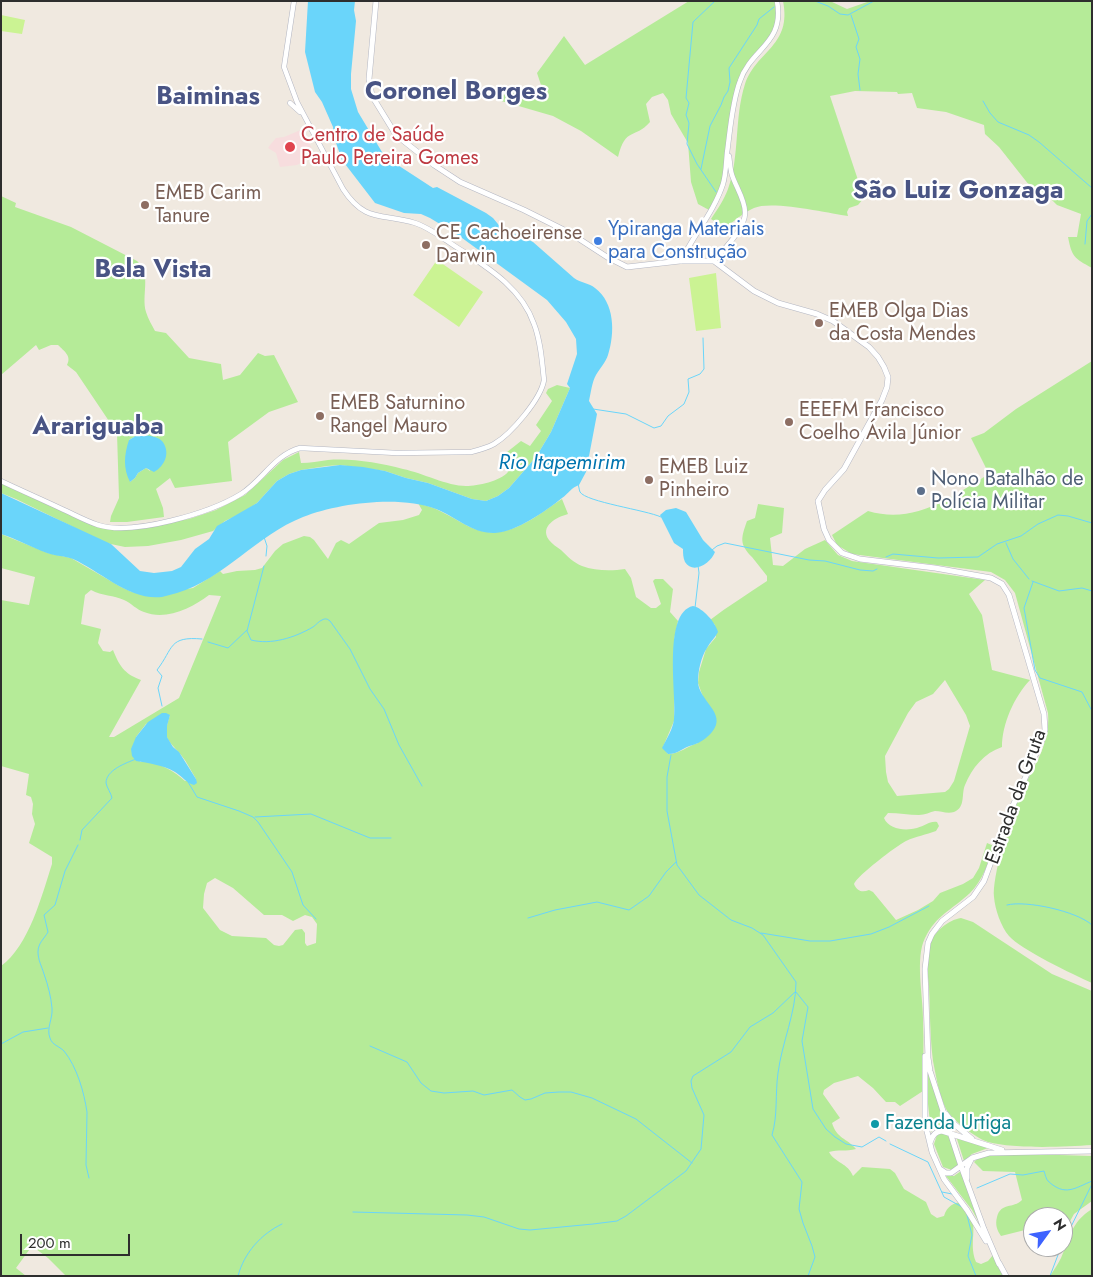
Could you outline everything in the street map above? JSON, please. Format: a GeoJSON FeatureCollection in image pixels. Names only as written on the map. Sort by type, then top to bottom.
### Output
{"type":"FeatureCollection","features":[{"type":"Feature","properties":{"kind":"main road"},"geometry":{"type":"LineString","coordinates":[[376,1],[369,87],[372,96],[396,135],[422,157],[451,177],[570,233],[607,257],[627,267],[681,261],[714,261]]}},
{"type":"Feature","properties":{"kind":"main road","name":"Estrada da Gruta"},"geometry":{"type":"LineString","coordinates":[[714,261],[754,292],[778,302],[826,317],[869,348],[878,357],[886,372],[887,387],[882,400],[844,469],[825,490],[818,501],[822,523],[829,540],[835,547],[849,556],[860,559],[935,568],[991,578],[1002,584],[1012,602],[1044,714],[1042,740],[1007,819],[984,881],[973,897],[942,921],[928,943],[926,969],[928,1036]]}},
{"type":"Feature","properties":{"kind":"main road"},"geometry":{"type":"LineString","coordinates":[[928,1036],[930,1071],[940,1104],[984,1229],[999,1264]]}},
{"type":"Feature","properties":{"kind":"main road"},"geometry":{"type":"LineString","coordinates":[[928,1036],[925,1065],[925,1114],[930,1143],[937,1167],[973,1219],[1006,1276]]}},
{"type":"Feature","properties":{"kind":"main road"},"geometry":{"type":"LineString","coordinates":[[940,1104],[953,1123],[979,1143]]}},
{"type":"Feature","properties":{"kind":"main road"},"geometry":{"type":"LineString","coordinates":[[930,1143],[932,1136],[938,1132],[950,1133],[1009,1151]]}},
{"type":"Feature","properties":{"kind":"main road"},"geometry":{"type":"LineString","coordinates":[[937,1167],[943,1172],[949,1173],[972,1158],[984,1153],[1009,1151],[1092,1151]]}},
{"type":"Feature","properties":{"kind":"main road"},"geometry":{"type":"LineString","coordinates":[[968,1183],[968,1168],[972,1158]]}},
{"type":"Feature","properties":{"kind":"street"},"geometry":{"type":"LineString","coordinates":[[1,481],[98,525],[121,528],[161,523],[204,511],[238,496],[254,484],[275,462],[293,450],[306,448],[398,452],[471,452],[501,440],[532,405],[543,386],[541,354],[534,324],[515,292],[499,276],[423,226],[405,220],[378,216],[359,209],[343,189],[297,102],[284,68],[294,1]]}},
{"type":"Feature","properties":{"kind":"street"},"geometry":{"type":"LineString","coordinates":[[681,261],[719,195],[725,175],[740,82],[748,67],[776,30],[779,13],[776,1]]}},
{"type":"Feature","properties":{"kind":"street"},"geometry":{"type":"LineString","coordinates":[[290,103],[305,116]]}},
{"type":"Feature","properties":{"kind":"street"},"geometry":{"type":"LineString","coordinates":[[714,261],[736,235],[743,224],[746,214],[731,170],[728,149]]}},
{"type":"Feature","properties":{"kind":"shaded area","name":"Centro de Saúde Paulo Pereira Gomes"},"geometry":{"type":"Polygon","coordinates":[[[303,129],[315,156],[297,165],[280,167],[276,153],[268,148],[276,138],[284,137],[303,129]]]}},
{"type":"Feature","properties":{"kind":"green space"},"geometry":{"type":"Polygon","coordinates":[[[689,1],[776,1],[778,9],[774,33],[749,61],[739,81],[722,186],[709,210],[698,204],[691,182],[688,143],[671,114],[668,100],[663,93],[652,97],[646,104],[650,122],[639,131],[627,137],[618,157],[581,131],[553,116],[498,100],[502,95],[542,88],[537,73],[564,36],[585,65],[689,1]]]}},
{"type":"Feature","properties":{"kind":"green space"},"geometry":{"type":"Polygon","coordinates":[[[783,1],[830,1],[847,9],[870,1],[1092,1],[1092,268],[1075,256],[1068,237],[1077,237],[1081,214],[1057,205],[1046,194],[1029,185],[999,147],[985,134],[984,125],[946,112],[917,108],[912,93],[855,91],[830,96],[862,192],[863,199],[858,205],[849,208],[848,216],[773,205],[754,208],[725,228],[711,219],[728,189],[732,176],[739,110],[745,84],[750,73],[772,47],[783,28],[783,1]]]}},
{"type":"Feature","properties":{"kind":"green space"},"geometry":{"type":"Polygon","coordinates":[[[1,15],[25,20],[22,34],[1,31],[1,15]]]}},
{"type":"Feature","properties":{"kind":"green space"},"geometry":{"type":"Polygon","coordinates":[[[1,196],[16,203],[15,207],[71,227],[137,261],[144,272],[145,305],[149,320],[155,331],[166,333],[189,358],[221,364],[223,380],[240,375],[258,353],[265,356],[274,355],[298,402],[269,412],[228,442],[232,481],[175,488],[170,478],[156,489],[163,508],[164,517],[127,522],[110,522],[119,498],[117,433],[76,372],[67,365],[69,359],[67,354],[58,345],[51,345],[39,350],[36,345],[1,375],[1,196]],[[139,434],[129,440],[130,482],[138,473],[146,468],[150,471],[144,435],[139,434]]]}},
{"type":"Feature","properties":{"kind":"green space"},"geometry":{"type":"Polygon","coordinates":[[[437,260],[483,292],[459,327],[413,295],[437,260]]]}},
{"type":"Feature","properties":{"kind":"green space"},"geometry":{"type":"Polygon","coordinates":[[[716,273],[721,328],[696,331],[689,278],[716,273]]]}},
{"type":"Feature","properties":{"kind":"green space"},"geometry":{"type":"Polygon","coordinates":[[[1092,361],[1092,983],[1024,948],[1009,936],[999,918],[994,897],[998,863],[1010,821],[1017,801],[1043,748],[1048,725],[1048,713],[1015,593],[1005,580],[991,572],[852,554],[837,545],[832,535],[868,511],[885,514],[917,512],[946,500],[989,474],[971,438],[984,433],[1016,409],[1092,361]]]}},
{"type":"Feature","properties":{"kind":"green space"},"geometry":{"type":"Polygon","coordinates":[[[557,385],[570,388],[551,432],[536,457],[509,488],[498,496],[486,501],[472,499],[428,483],[385,471],[340,465],[327,466],[289,474],[277,481],[257,503],[225,521],[213,531],[181,540],[148,546],[125,547],[106,543],[1,493],[1,482],[101,526],[133,527],[189,519],[216,510],[245,495],[283,460],[299,452],[301,463],[328,460],[366,461],[411,471],[443,482],[471,486],[482,484],[500,478],[508,472],[502,456],[521,441],[530,446],[541,431],[536,425],[552,401],[546,393],[548,389],[557,385]]]}},
{"type":"Feature","properties":{"kind":"green space"},"geometry":{"type":"Polygon","coordinates":[[[562,499],[568,514],[559,517],[551,523],[546,530],[546,535],[552,543],[573,561],[592,569],[625,569],[631,578],[636,597],[651,608],[656,608],[661,604],[653,581],[655,579],[663,579],[673,589],[670,612],[678,621],[674,640],[674,721],[663,747],[668,754],[676,753],[698,743],[703,697],[698,683],[699,672],[706,649],[716,637],[715,625],[710,620],[767,581],[767,576],[745,548],[742,540],[747,521],[755,518],[758,504],[784,508],[782,533],[770,538],[773,565],[783,566],[805,549],[825,540],[838,555],[852,561],[985,580],[969,594],[982,615],[992,670],[1030,680],[1019,694],[1010,711],[1004,729],[1002,747],[984,757],[975,767],[965,785],[958,810],[946,813],[935,811],[923,815],[888,813],[884,818],[886,822],[898,829],[913,829],[934,822],[937,822],[939,826],[936,831],[901,844],[869,868],[854,884],[860,891],[869,890],[873,892],[896,920],[933,901],[940,893],[973,878],[979,868],[987,843],[994,846],[985,871],[978,883],[970,893],[934,924],[929,930],[922,946],[920,977],[923,1009],[923,1091],[900,1106],[895,1102],[886,1102],[858,1076],[834,1083],[824,1090],[823,1094],[840,1118],[832,1123],[834,1128],[839,1135],[856,1149],[829,1152],[835,1159],[848,1168],[853,1176],[862,1167],[890,1169],[895,1173],[904,1189],[926,1202],[931,1214],[937,1218],[944,1216],[951,1205],[964,1202],[972,1218],[973,1247],[976,1262],[981,1264],[988,1261],[993,1255],[1005,1276],[66,1276],[48,1258],[32,1246],[16,1268],[26,1276],[1,1276],[1,966],[11,957],[27,933],[44,890],[52,864],[52,857],[29,843],[35,824],[32,814],[33,804],[31,797],[26,795],[29,774],[1,766],[1,600],[29,605],[35,577],[1,568],[1,534],[48,553],[71,558],[121,587],[132,592],[147,595],[193,588],[220,571],[223,574],[262,568],[283,544],[304,536],[314,540],[328,559],[336,543],[341,540],[349,544],[379,523],[403,520],[419,515],[422,510],[418,503],[478,530],[501,532],[523,524],[562,499]],[[91,590],[85,595],[81,624],[101,629],[98,643],[103,651],[110,652],[113,650],[123,668],[130,675],[141,680],[109,737],[114,737],[179,698],[221,596],[209,595],[178,612],[161,615],[144,612],[120,598],[91,590]],[[945,680],[933,694],[916,702],[885,756],[888,782],[897,796],[945,792],[954,781],[970,726],[966,715],[945,680]],[[170,715],[146,724],[136,737],[140,762],[164,767],[185,781],[196,779],[167,738],[166,729],[170,715]],[[215,878],[207,883],[203,908],[220,930],[232,936],[266,938],[274,945],[279,946],[283,945],[295,930],[302,929],[305,933],[305,943],[307,946],[316,943],[317,924],[312,917],[305,915],[293,921],[282,915],[264,915],[233,888],[215,878]]]}},
{"type":"Feature","properties":{"kind":"green space"},"geometry":{"type":"Polygon","coordinates":[[[961,918],[973,922],[1052,974],[1092,991],[1092,1145],[1025,1147],[988,1142],[965,1128],[946,1109],[933,1061],[927,966],[928,949],[938,931],[951,921],[961,918]]]}},
{"type":"Feature","properties":{"kind":"green space"},"geometry":{"type":"Polygon","coordinates":[[[928,1072],[945,1125],[938,1126],[931,1132],[928,1104],[928,1072]]]}},
{"type":"Feature","properties":{"kind":"green space"},"geometry":{"type":"Polygon","coordinates":[[[943,1133],[949,1137],[957,1157],[958,1165],[952,1170],[943,1167],[934,1144],[937,1135],[943,1133]]]}},
{"type":"Feature","properties":{"kind":"green space"},"geometry":{"type":"Polygon","coordinates":[[[956,1136],[988,1148],[972,1154],[964,1161],[956,1136]]]}},
{"type":"Feature","properties":{"kind":"green space"},"geometry":{"type":"Polygon","coordinates":[[[993,1153],[1092,1156],[1092,1201],[1073,1216],[1073,1207],[1023,1207],[1023,1230],[1001,1236],[996,1225],[999,1212],[1004,1207],[1019,1203],[1022,1200],[1015,1172],[983,1171],[974,1162],[979,1157],[993,1153]]]}},
{"type":"Feature","properties":{"kind":"green space"},"geometry":{"type":"Polygon","coordinates":[[[961,1171],[981,1226],[972,1210],[946,1176],[954,1176],[961,1171]]]}},
{"type":"Feature","properties":{"kind":"green space"},"geometry":{"type":"Polygon","coordinates":[[[1092,1209],[1092,1276],[1050,1276],[1061,1257],[1073,1257],[1073,1229],[1085,1214],[1092,1209]]]}},
{"type":"Feature","properties":{"kind":"water","name":"Rio Itapemirim"},"geometry":{"type":"Polygon","coordinates":[[[308,1],[355,1],[356,21],[351,89],[358,112],[382,152],[390,160],[433,188],[437,187],[486,213],[502,229],[510,229],[520,239],[527,239],[533,242],[574,278],[590,285],[602,294],[610,310],[612,337],[607,358],[596,375],[589,401],[597,414],[586,472],[579,485],[548,509],[521,525],[503,532],[487,533],[479,531],[436,509],[405,502],[369,502],[333,508],[303,517],[286,525],[210,578],[194,586],[162,597],[138,594],[127,590],[73,559],[47,553],[1,534],[1,493],[111,544],[140,571],[154,573],[172,571],[181,567],[195,549],[209,539],[217,526],[257,503],[277,481],[301,470],[340,465],[363,467],[428,483],[472,499],[486,501],[498,496],[509,488],[536,457],[551,432],[570,388],[567,384],[577,354],[576,339],[566,322],[547,300],[458,235],[430,218],[421,214],[404,213],[375,203],[342,160],[334,137],[333,127],[322,102],[315,92],[305,52],[308,1]]]}},
{"type":"Feature","properties":{"kind":"water"},"geometry":{"type":"Polygon","coordinates":[[[139,434],[160,439],[165,445],[166,458],[154,472],[146,468],[138,473],[130,482],[125,467],[126,451],[129,440],[139,434]]]}},
{"type":"Feature","properties":{"kind":"water"},"geometry":{"type":"Polygon","coordinates":[[[676,508],[686,512],[703,540],[715,552],[710,560],[701,566],[688,566],[683,557],[683,549],[674,543],[660,515],[666,510],[676,508]]]}},
{"type":"Feature","properties":{"kind":"water"},"geometry":{"type":"Polygon","coordinates":[[[693,606],[708,616],[715,624],[718,632],[703,656],[698,681],[702,695],[715,713],[716,725],[712,732],[701,742],[668,754],[662,748],[674,719],[674,639],[677,623],[683,612],[693,606]]]}},
{"type":"Feature","properties":{"kind":"water"},"geometry":{"type":"Polygon","coordinates":[[[162,713],[170,715],[167,737],[196,779],[197,783],[194,785],[170,770],[136,761],[132,756],[131,749],[136,737],[148,722],[162,713]]]}},
{"type":"Feature","properties":{"kind":"waterway"},"geometry":{"type":"LineString","coordinates":[[715,1],[693,22],[686,98],[689,103],[686,115],[689,123],[687,144],[697,164],[716,192]]}},
{"type":"Feature","properties":{"kind":"waterway"},"geometry":{"type":"LineString","coordinates":[[815,1],[828,6],[840,14],[848,15],[874,1]]}},
{"type":"Feature","properties":{"kind":"waterway"},"geometry":{"type":"LineString","coordinates":[[701,169],[710,126],[728,91],[730,82],[729,68],[759,19],[774,7]]}},
{"type":"Feature","properties":{"kind":"waterway"},"geometry":{"type":"LineString","coordinates":[[851,15],[859,39],[856,47],[860,59],[858,74],[860,90]]}},
{"type":"Feature","properties":{"kind":"waterway"},"geometry":{"type":"LineString","coordinates":[[983,101],[998,122],[1029,135],[1039,142],[1092,188]]}},
{"type":"Feature","properties":{"kind":"waterway"},"geometry":{"type":"LineString","coordinates":[[1085,244],[1087,221],[1092,214]]}},
{"type":"Feature","properties":{"kind":"waterway"},"geometry":{"type":"LineString","coordinates":[[593,409],[626,414],[654,428],[661,426],[668,416],[684,404],[689,392],[688,379],[700,374],[704,369],[703,338]]}},
{"type":"Feature","properties":{"kind":"waterway"},"geometry":{"type":"LineString","coordinates":[[578,484],[580,492],[585,496],[661,517]]}},
{"type":"Feature","properties":{"kind":"waterway"},"geometry":{"type":"LineString","coordinates":[[886,557],[893,554],[938,558],[978,557],[997,544],[1021,536],[1038,524],[1058,515],[1092,523]]}},
{"type":"Feature","properties":{"kind":"waterway"},"geometry":{"type":"LineString","coordinates":[[264,537],[267,546],[266,556]]}},
{"type":"Feature","properties":{"kind":"waterway"},"geometry":{"type":"LineString","coordinates":[[712,550],[725,543],[809,560],[825,561],[860,570],[873,571],[877,569]]}},
{"type":"Feature","properties":{"kind":"waterway"},"geometry":{"type":"LineString","coordinates":[[1006,543],[1013,559],[1029,579]]}},
{"type":"Feature","properties":{"kind":"waterway"},"geometry":{"type":"LineString","coordinates":[[695,608],[699,573],[698,565]]}},
{"type":"Feature","properties":{"kind":"waterway"},"geometry":{"type":"LineString","coordinates":[[264,566],[247,631],[251,640],[266,642],[282,640],[306,631],[323,619],[330,621],[350,649],[370,689],[384,709],[399,745],[422,786]]}},
{"type":"Feature","properties":{"kind":"waterway"},"geometry":{"type":"LineString","coordinates":[[1032,581],[1059,591],[1082,588],[1092,591]]}},
{"type":"Feature","properties":{"kind":"waterway"},"geometry":{"type":"LineString","coordinates":[[1033,582],[1024,608],[1035,670],[1040,678],[1082,692],[1092,711]]}},
{"type":"Feature","properties":{"kind":"waterway"},"geometry":{"type":"LineString","coordinates":[[208,642],[228,648],[247,630]]}},
{"type":"Feature","properties":{"kind":"waterway"},"geometry":{"type":"LineString","coordinates":[[162,706],[158,688],[162,676],[157,670],[173,645],[177,642],[183,639],[202,639]]}},
{"type":"Feature","properties":{"kind":"waterway"},"geometry":{"type":"LineString","coordinates":[[671,755],[667,777],[667,811],[677,865],[699,895],[731,920],[752,928],[763,935],[796,982],[794,1005],[778,1073],[775,1120],[772,1135],[802,1182],[799,1209],[815,1257],[808,1276]]}},
{"type":"Feature","properties":{"kind":"waterway"},"geometry":{"type":"LineString","coordinates":[[80,840],[82,830],[112,798],[106,783],[109,774],[136,759]]}},
{"type":"Feature","properties":{"kind":"waterway"},"geometry":{"type":"LineString","coordinates":[[188,782],[197,797],[239,811],[253,817],[258,822],[292,872],[303,905],[316,919]]}},
{"type":"Feature","properties":{"kind":"waterway"},"geometry":{"type":"LineString","coordinates":[[255,817],[311,814],[370,838],[391,838]]}},
{"type":"Feature","properties":{"kind":"waterway"},"geometry":{"type":"LineString","coordinates":[[78,845],[65,871],[55,905],[44,915],[48,932],[40,944],[38,952],[52,1004],[50,1038],[69,1057],[84,1096],[87,1112],[86,1165],[89,1178]]}},
{"type":"Feature","properties":{"kind":"waterway"},"geometry":{"type":"LineString","coordinates":[[528,918],[555,910],[597,902],[629,910],[649,896],[666,872],[676,862]]}},
{"type":"Feature","properties":{"kind":"waterway"},"geometry":{"type":"LineString","coordinates":[[1007,905],[1026,904],[1051,908],[1075,915],[1092,925]]}},
{"type":"Feature","properties":{"kind":"waterway"},"geometry":{"type":"LineString","coordinates":[[761,933],[810,941],[830,941],[871,934],[889,927],[929,906]]}},
{"type":"Feature","properties":{"kind":"waterway"},"geometry":{"type":"LineString","coordinates":[[353,1212],[467,1215],[484,1217],[519,1229],[530,1230],[617,1221],[686,1171],[701,1149],[704,1115],[692,1088],[691,1081],[693,1076],[731,1052],[750,1027],[773,1013],[795,992]]}},
{"type":"Feature","properties":{"kind":"waterway"},"geometry":{"type":"LineString","coordinates":[[796,992],[808,1007],[802,1041],[813,1109],[826,1129],[846,1144],[862,1147],[879,1137],[886,1141]]}},
{"type":"Feature","properties":{"kind":"waterway"},"geometry":{"type":"LineString","coordinates":[[1,1044],[23,1032],[48,1028]]}},
{"type":"Feature","properties":{"kind":"waterway"},"geometry":{"type":"LineString","coordinates":[[370,1046],[407,1062],[421,1083],[431,1091],[444,1093],[473,1091],[484,1095],[512,1090],[525,1100],[545,1093],[571,1092],[592,1098],[636,1119],[692,1163]]}},
{"type":"Feature","properties":{"kind":"waterway"},"geometry":{"type":"LineString","coordinates":[[890,1144],[928,1162],[944,1197],[962,1207]]}},
{"type":"Feature","properties":{"kind":"waterway"},"geometry":{"type":"LineString","coordinates":[[977,1188],[1010,1174],[1023,1175],[1044,1171],[1048,1181],[1060,1189],[1070,1190],[1092,1181]]}},
{"type":"Feature","properties":{"kind":"waterway"},"geometry":{"type":"LineString","coordinates":[[1073,1223],[1092,1184]]}},
{"type":"Feature","properties":{"kind":"waterway"},"geometry":{"type":"LineString","coordinates":[[942,1192],[952,1194]]}},
{"type":"Feature","properties":{"kind":"waterway"},"geometry":{"type":"LineString","coordinates":[[967,1215],[972,1235],[968,1256],[976,1276]]}},
{"type":"Feature","properties":{"kind":"waterway"},"geometry":{"type":"LineString","coordinates":[[238,1276],[244,1260],[254,1245],[267,1233],[282,1224]]}},
{"type":"Feature","properties":{"kind":"waterway"},"geometry":{"type":"LineString","coordinates":[[1050,1276],[1057,1257]]}},
{"type":"Feature","properties":{"kind":"place","name":"Centro de Saúde Paulo Pereira Gomes"},"geometry":{"type":"Point","coordinates":[290,147]}},
{"type":"Feature","properties":{"kind":"place","name":"EMEB Carim Tanure"},"geometry":{"type":"Point","coordinates":[145,205]}},
{"type":"Feature","properties":{"kind":"place","name":"Ypiranga Materiais para Construção"},"geometry":{"type":"Point","coordinates":[598,241]}},
{"type":"Feature","properties":{"kind":"place","name":"CE Cachoeirense Darwin"},"geometry":{"type":"Point","coordinates":[426,245]}},
{"type":"Feature","properties":{"kind":"place","name":"EMEB Olga Dias da Costa Mendes"},"geometry":{"type":"Point","coordinates":[819,323]}},
{"type":"Feature","properties":{"kind":"place","name":"EMEB Saturnino Rangel Mauro"},"geometry":{"type":"Point","coordinates":[320,416]}},
{"type":"Feature","properties":{"kind":"place","name":"EEEFM Francisco Coelho Ávila Júnior"},"geometry":{"type":"Point","coordinates":[789,422]}},
{"type":"Feature","properties":{"kind":"place","name":"EMEB Luiz Pinheiro"},"geometry":{"type":"Point","coordinates":[649,480]}},
{"type":"Feature","properties":{"kind":"place","name":"Nono Batalhão de Polícia Militar"},"geometry":{"type":"Point","coordinates":[921,491]}},
{"type":"Feature","properties":{"kind":"place","name":"Fazenda Urtiga"},"geometry":{"type":"Point","coordinates":[875,1124]}},
{"type":"Feature","properties":{"kind":"district","name":"Coronel Borges"},"geometry":{"type":"Point","coordinates":[456,93]}},
{"type":"Feature","properties":{"kind":"district","name":"Baiminas"},"geometry":{"type":"Point","coordinates":[208,98]}},
{"type":"Feature","properties":{"kind":"district","name":"São Luiz Gonzaga"},"geometry":{"type":"Point","coordinates":[958,192]}},
{"type":"Feature","properties":{"kind":"district","name":"Bela Vista"},"geometry":{"type":"Point","coordinates":[153,271]}},
{"type":"Feature","properties":{"kind":"district","name":"Arariguaba"},"geometry":{"type":"Point","coordinates":[98,428]}}]}
